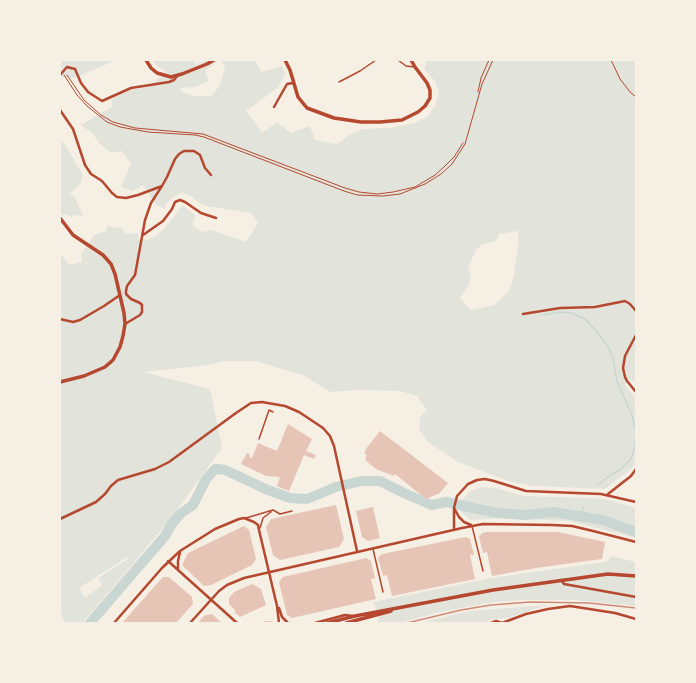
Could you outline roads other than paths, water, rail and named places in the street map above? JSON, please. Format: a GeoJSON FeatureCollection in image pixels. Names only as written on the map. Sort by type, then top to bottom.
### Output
{"type":"FeatureCollection","features":[{"type":"Feature","properties":{"kind":"street"},"geometry":{"type":"LineString","coordinates":[[146,60],[151,68],[157,73],[166,76],[177,76],[214,60]]}},
{"type":"Feature","properties":{"kind":"street"},"geometry":{"type":"LineString","coordinates":[[284,60],[300,101],[312,111],[346,120],[361,122],[395,121],[409,117],[425,106],[430,98],[429,86],[414,67],[411,60]]}},
{"type":"Feature","properties":{"kind":"street"},"geometry":{"type":"LineString","coordinates":[[60,76],[67,67],[75,69],[81,83],[88,92],[102,101],[131,88],[169,82],[174,80],[177,76]]}},
{"type":"Feature","properties":{"kind":"street"},"geometry":{"type":"LineString","coordinates":[[274,107],[287,84],[293,83]]}},
{"type":"Feature","properties":{"kind":"street"},"geometry":{"type":"LineString","coordinates":[[60,110],[72,129],[85,165],[91,174],[102,181],[117,197],[126,198],[162,186]]}},
{"type":"Feature","properties":{"kind":"street"},"geometry":{"type":"LineString","coordinates":[[125,324],[140,315],[142,312],[142,305],[131,300],[126,294],[126,290],[135,275],[145,220],[151,203],[168,177],[175,159],[184,151],[194,151],[200,155],[205,168],[211,175]]}},
{"type":"Feature","properties":{"kind":"street"},"geometry":{"type":"LineString","coordinates":[[143,235],[163,221],[172,209],[175,202],[180,200],[201,213],[216,218]]}},
{"type":"Feature","properties":{"kind":"street"},"geometry":{"type":"LineString","coordinates":[[60,218],[73,235],[99,251],[107,259],[115,274],[125,324],[120,347],[113,360],[105,367],[84,376],[60,382]]}},
{"type":"Feature","properties":{"kind":"street"},"geometry":{"type":"LineString","coordinates":[[60,319],[73,322],[80,320],[120,295]]}},
{"type":"Feature","properties":{"kind":"street"},"geometry":{"type":"LineString","coordinates":[[523,314],[560,308],[595,307],[625,301],[636,311]]}},
{"type":"Feature","properties":{"kind":"street"},"geometry":{"type":"LineString","coordinates":[[636,336],[625,356],[623,368],[627,381],[636,392]]}},
{"type":"Feature","properties":{"kind":"street"},"geometry":{"type":"LineString","coordinates":[[60,519],[96,502],[118,480],[155,470],[169,462],[216,426],[251,403],[272,403],[285,406],[299,412],[323,428],[330,436],[334,446],[340,480],[358,551]]}},
{"type":"Feature","properties":{"kind":"street"},"geometry":{"type":"LineString","coordinates":[[608,494],[631,476],[636,469]]}},
{"type":"Feature","properties":{"kind":"street"},"geometry":{"type":"LineString","coordinates":[[454,529],[454,508],[457,496],[468,484],[477,480],[485,479],[526,491],[608,494],[636,502]]}},
{"type":"Feature","properties":{"kind":"street"},"geometry":{"type":"LineString","coordinates":[[454,508],[459,517],[464,522],[472,526]]}},
{"type":"Feature","properties":{"kind":"street"},"geometry":{"type":"LineString","coordinates":[[114,623],[168,561],[180,551],[215,528],[244,518],[254,522],[259,530],[278,606],[282,617],[288,623]]}},
{"type":"Feature","properties":{"kind":"street"},"geometry":{"type":"LineString","coordinates":[[190,623],[219,591],[237,580],[454,529],[483,524],[572,526],[636,542]]}},
{"type":"Feature","properties":{"kind":"street"},"geometry":{"type":"LineString","coordinates":[[178,570],[180,551]]}},
{"type":"Feature","properties":{"kind":"street"},"geometry":{"type":"LineString","coordinates":[[168,561],[237,623]]}},
{"type":"Feature","properties":{"kind":"street"},"geometry":{"type":"LineString","coordinates":[[327,623],[355,616],[494,590],[608,574],[636,576]]}},
{"type":"Feature","properties":{"kind":"street"},"geometry":{"type":"LineString","coordinates":[[561,580],[564,584],[636,597]]}},
{"type":"Feature","properties":{"kind":"street"},"geometry":{"type":"LineString","coordinates":[[346,623],[432,602]]}},
{"type":"Feature","properties":{"kind":"street"},"geometry":{"type":"LineString","coordinates":[[278,606],[279,623]]}},
{"type":"Feature","properties":{"kind":"street"},"geometry":{"type":"LineString","coordinates":[[491,623],[496,620],[502,623],[526,614],[570,606],[616,612],[636,619]]}},
{"type":"Feature","properties":{"kind":"street"},"geometry":{"type":"LineString","coordinates":[[315,623],[345,615],[355,616]]}},
{"type":"Feature","properties":{"kind":"street"},"geometry":{"type":"LineString","coordinates":[[264,623],[272,623]]}},
{"type":"Feature","properties":{"kind":"lane"},"geometry":{"type":"LineString","coordinates":[[339,82],[360,71],[376,60]]}},
{"type":"Feature","properties":{"kind":"lane"},"geometry":{"type":"LineString","coordinates":[[398,60],[406,66],[414,67]]}},
{"type":"Feature","properties":{"kind":"lane"},"geometry":{"type":"LineString","coordinates":[[258,440],[269,410],[273,412]]}},
{"type":"Feature","properties":{"kind":"lane"},"geometry":{"type":"LineString","coordinates":[[259,530],[263,518],[273,510]]}},
{"type":"Feature","properties":{"kind":"lane"},"geometry":{"type":"LineString","coordinates":[[244,518],[273,510],[280,514],[292,511]]}},
{"type":"Feature","properties":{"kind":"lane"},"geometry":{"type":"LineString","coordinates":[[472,526],[483,572]]}},
{"type":"Feature","properties":{"kind":"lane"},"geometry":{"type":"LineString","coordinates":[[372,548],[383,592]]}},
{"type":"Feature","properties":{"kind":"waterway"},"geometry":{"type":"LineString","coordinates":[[543,315],[559,312],[572,313],[585,319],[598,333],[609,348],[613,358],[617,382],[632,415],[636,433],[634,450],[631,459],[621,469],[598,485]]}},
{"type":"Feature","properties":{"kind":"waterway"},"geometry":{"type":"LineString","coordinates":[[90,623],[165,536],[171,525],[180,514],[193,505],[206,479],[215,469],[225,470],[268,490],[290,498],[307,499],[336,487],[362,481],[380,481],[432,505],[446,502],[497,513],[526,515],[553,512],[603,520],[636,532]]}},
{"type":"Feature","properties":{"kind":"waterway"},"geometry":{"type":"LineString","coordinates":[[580,516],[584,507]]}},
{"type":"Feature","properties":{"kind":"railway"},"geometry":{"type":"LineString","coordinates":[[407,623],[461,610],[491,605],[530,602],[589,603],[636,608]]}}]}
